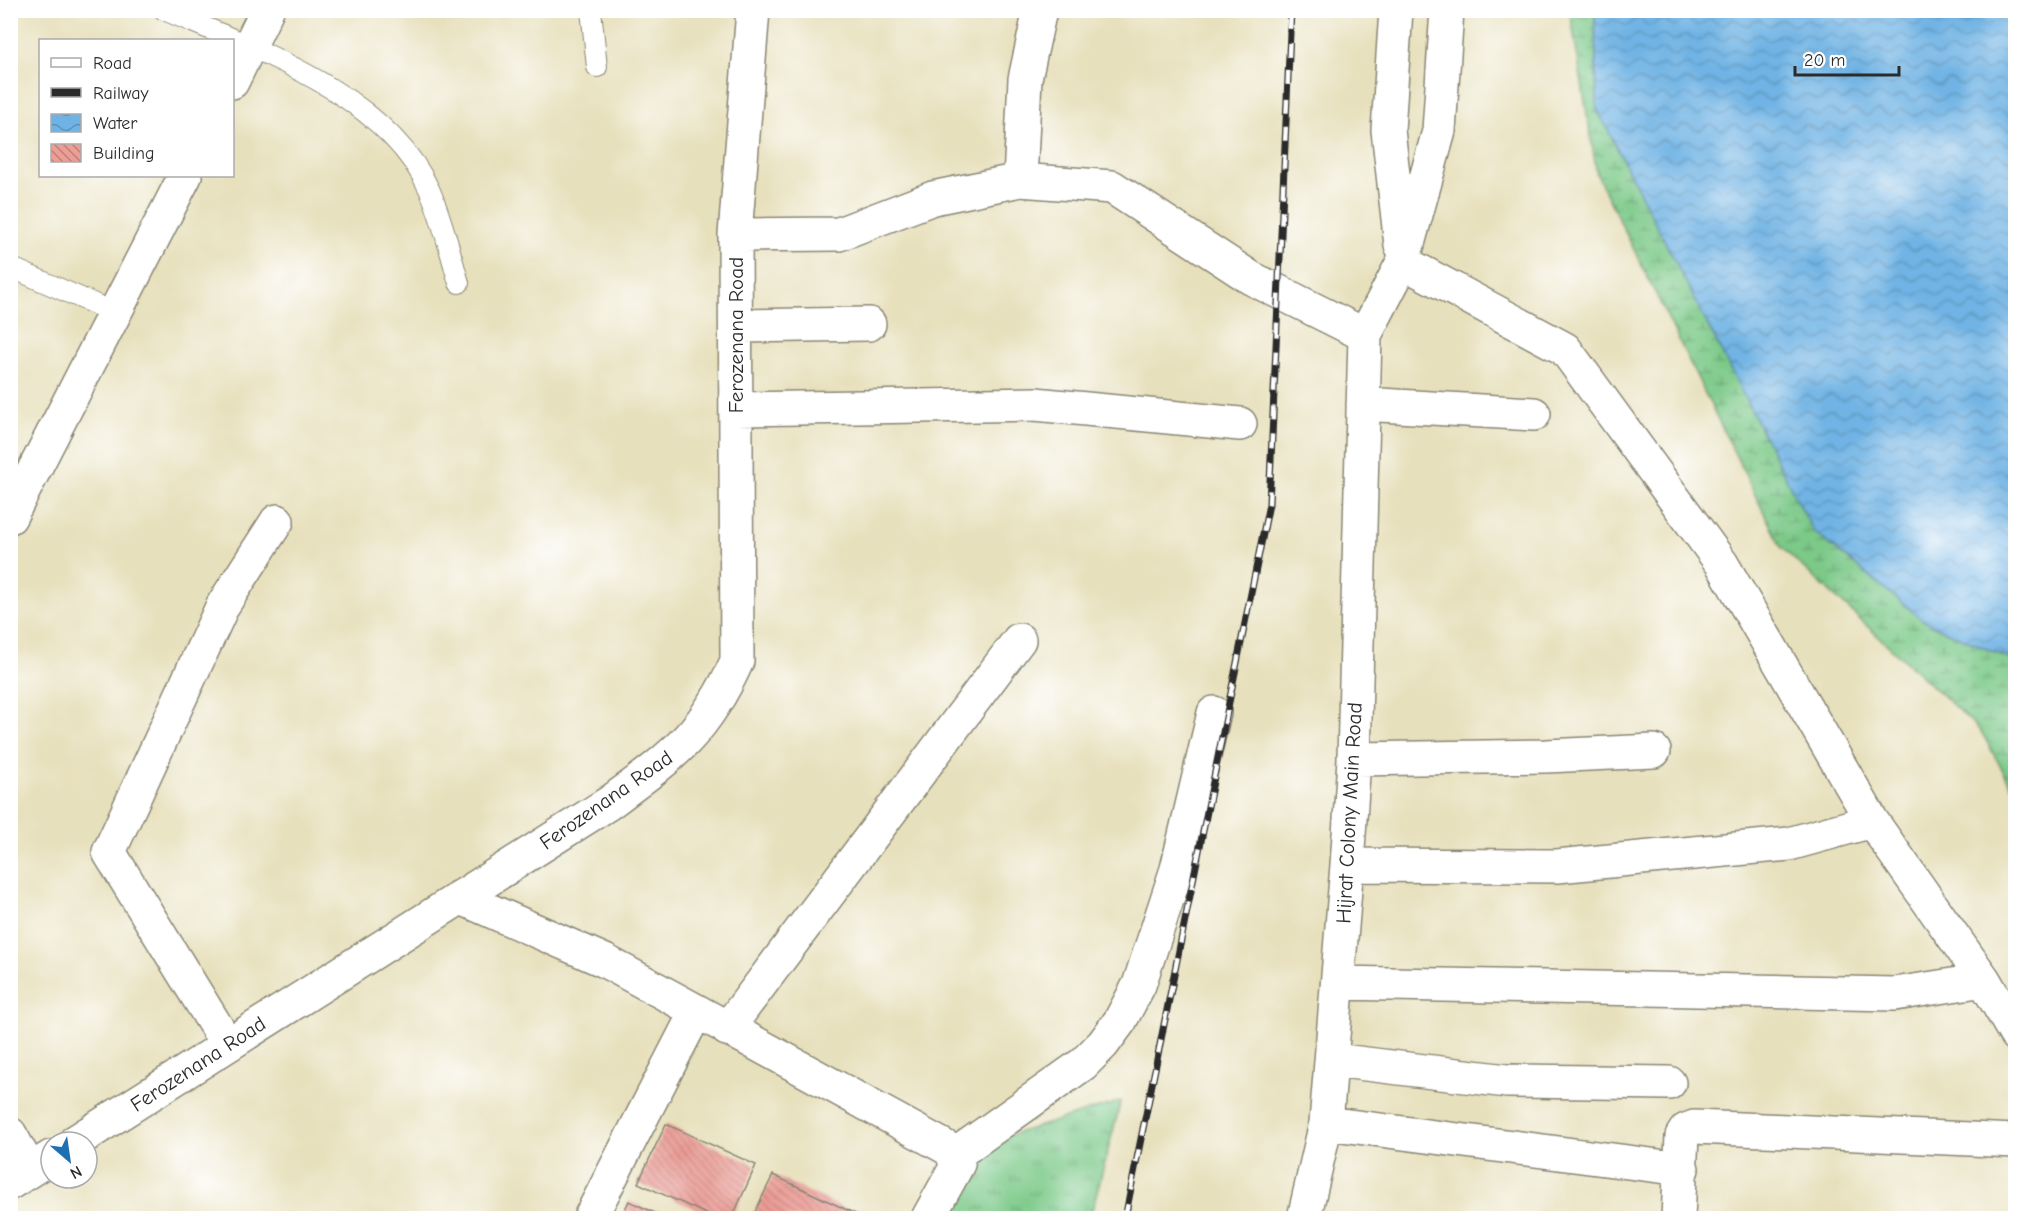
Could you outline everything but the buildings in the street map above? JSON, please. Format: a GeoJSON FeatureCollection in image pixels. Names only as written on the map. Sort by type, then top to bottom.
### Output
{"type":"FeatureCollection","features":[{"type":"Feature","properties":{"kind":"street"},"geometry":{"type":"LineString","coordinates":[[234,78],[267,10]]}},
{"type":"Feature","properties":{"kind":"street","name":"Ferozenana Road"},"geometry":{"type":"LineString","coordinates":[[94,1130],[609,804],[676,753],[704,722],[726,687],[737,662],[735,235],[753,10]]}},
{"type":"Feature","properties":{"kind":"street"},"geometry":{"type":"LineString","coordinates":[[1020,180],[1025,79],[1040,10]]}},
{"type":"Feature","properties":{"kind":"street"},"geometry":{"type":"LineString","coordinates":[[1396,10],[1388,130],[1403,262]]}},
{"type":"Feature","properties":{"kind":"street"},"geometry":{"type":"LineString","coordinates":[[735,235],[839,234],[933,198],[1020,180],[1112,186],[1251,278],[1365,335],[1403,262],[1439,131],[1447,10]]}},
{"type":"Feature","properties":{"kind":"street"},"geometry":{"type":"LineString","coordinates":[[10,517],[184,177]]}},
{"type":"Feature","properties":{"kind":"street"},"geometry":{"type":"LineString","coordinates":[[1403,262],[1565,349],[1722,564],[1872,821],[1984,980],[2016,1035]]}},
{"type":"Feature","properties":{"kind":"street"},"geometry":{"type":"LineString","coordinates":[[736,326],[869,324]]}},
{"type":"Feature","properties":{"kind":"street","name":"Hijrat Colony Main Road"},"geometry":{"type":"LineString","coordinates":[[1304,1218],[1326,1123],[1333,1060],[1347,865],[1354,759],[1365,335]]}},
{"type":"Feature","properties":{"kind":"street"},"geometry":{"type":"LineString","coordinates":[[736,409],[1035,404],[1240,424]]}},
{"type":"Feature","properties":{"kind":"street"},"geometry":{"type":"LineString","coordinates":[[1363,404],[1534,414]]}},
{"type":"Feature","properties":{"kind":"street"},"geometry":{"type":"LineString","coordinates":[[227,1044],[108,852],[223,605],[277,521]]}},
{"type":"Feature","properties":{"kind":"street"},"geometry":{"type":"LineString","coordinates":[[727,1029],[1019,640]]}},
{"type":"Feature","properties":{"kind":"street"},"geometry":{"type":"LineString","coordinates":[[955,1155],[1083,1064],[1103,1044],[1120,1021],[1139,986],[1176,869],[1214,713]]}},
{"type":"Feature","properties":{"kind":"street"},"geometry":{"type":"LineString","coordinates":[[1354,759],[1546,756],[1654,751]]}},
{"type":"Feature","properties":{"kind":"street"},"geometry":{"type":"LineString","coordinates":[[1347,865],[1557,866],[1789,844],[1872,821]]}},
{"type":"Feature","properties":{"kind":"street"},"geometry":{"type":"LineString","coordinates":[[459,897],[605,961],[949,1149],[955,1155],[958,1164],[928,1218]]}},
{"type":"Feature","properties":{"kind":"street"},"geometry":{"type":"LineString","coordinates":[[1338,983],[1894,994],[1984,980]]}},
{"type":"Feature","properties":{"kind":"street"},"geometry":{"type":"LineString","coordinates":[[590,1218],[696,1012]]}},
{"type":"Feature","properties":{"kind":"street"},"geometry":{"type":"LineString","coordinates":[[1333,1060],[1507,1081],[1669,1083]]}},
{"type":"Feature","properties":{"kind":"street"},"geometry":{"type":"LineString","coordinates":[[1326,1123],[1682,1169]]}},
{"type":"Feature","properties":{"kind":"street"},"geometry":{"type":"LineString","coordinates":[[1678,1218],[1682,1136],[1686,1130],[1694,1127],[2016,1141]]}},
{"type":"Feature","properties":{"kind":"street"},"geometry":{"type":"LineString","coordinates":[[10,1134],[31,1170]]}},
{"type":"Feature","properties":{"kind":"lane"},"geometry":{"type":"LineString","coordinates":[[164,10],[231,39]]}},
{"type":"Feature","properties":{"kind":"lane"},"geometry":{"type":"LineString","coordinates":[[591,10],[597,67]]}},
{"type":"Feature","properties":{"kind":"lane"},"geometry":{"type":"LineString","coordinates":[[234,40],[332,89],[371,114],[399,142],[430,190],[459,283]]}},
{"type":"Feature","properties":{"kind":"lane"},"geometry":{"type":"LineString","coordinates":[[10,267],[115,313]]}},
{"type":"Feature","properties":{"kind":"green space"},"geometry":{"type":"Polygon","coordinates":[[[1570,11],[1595,11],[1597,110],[1927,623],[2015,661],[2015,792],[1980,730],[1781,547],[1597,175],[1570,11]]]}},
{"type":"Feature","properties":{"kind":"green space"},"geometry":{"type":"Polygon","coordinates":[[[1121,1101],[1090,1218],[940,1218],[980,1144],[1121,1101]]]}},
{"type":"Feature","properties":{"kind":"water"},"geometry":{"type":"Polygon","coordinates":[[[1595,11],[2015,11],[2015,661],[1927,623],[1813,531],[1597,109],[1595,11]]]}},
{"type":"Feature","properties":{"kind":"railway"},"geometry":{"type":"LineString","coordinates":[[1125,1218],[1269,504],[1291,10]]}}]}
